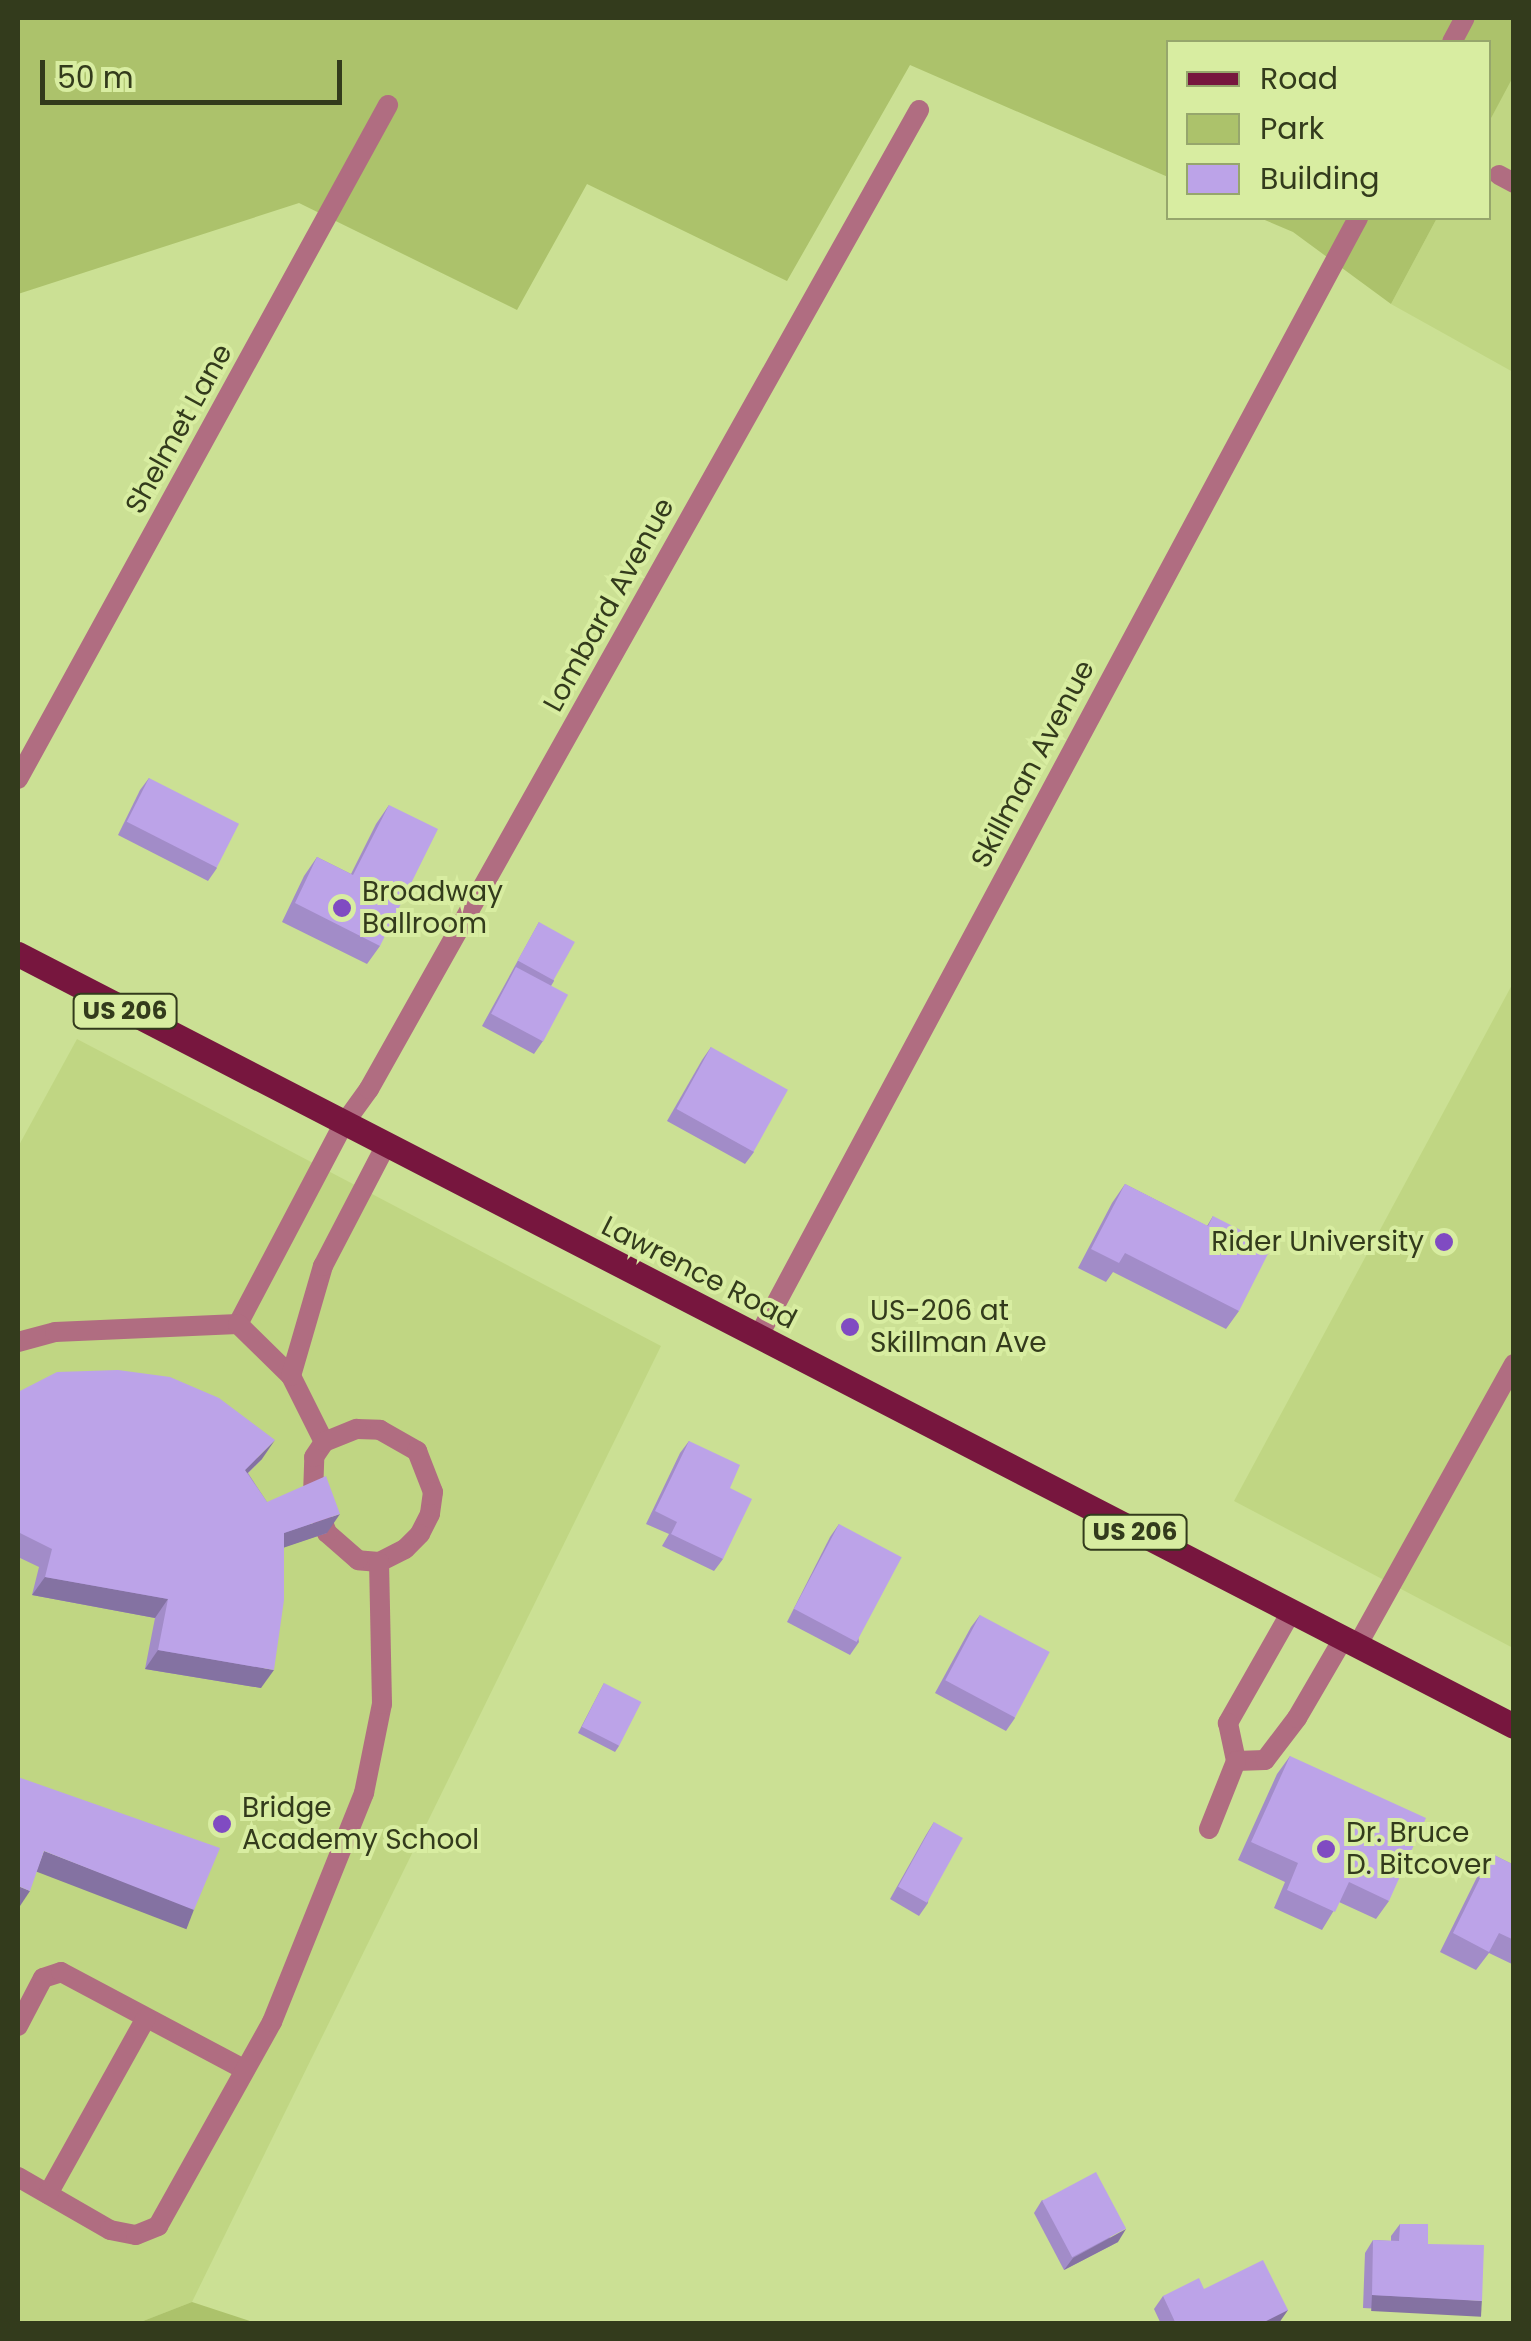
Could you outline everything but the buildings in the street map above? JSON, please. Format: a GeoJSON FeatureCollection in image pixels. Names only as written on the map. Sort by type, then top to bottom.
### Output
{"type":"FeatureCollection","features":[{"type":"Feature","properties":{"kind":"main road","name":"Lawrence Road"},"geometry":{"type":"LineString","coordinates":[[18,954],[1514,1726]]}},
{"type":"Feature","properties":{"kind":"street"},"geometry":{"type":"LineString","coordinates":[[1453,40],[1465,18]]}},
{"type":"Feature","properties":{"kind":"street","name":"Shelmet Lane"},"geometry":{"type":"LineString","coordinates":[[18,779],[388,106]]}},
{"type":"Feature","properties":{"kind":"street","name":"Lombard Avenue"},"geometry":{"type":"LineString","coordinates":[[238,1324],[344,1125],[368,1089],[919,110]]}},
{"type":"Feature","properties":{"kind":"street","name":"Skillman Avenue"},"geometry":{"type":"LineString","coordinates":[[758,1338],[1357,220]]}},
{"type":"Feature","properties":{"kind":"street"},"geometry":{"type":"LineString","coordinates":[[290,1376],[323,1266],[386,1144]]}},
{"type":"Feature","properties":{"kind":"street"},"geometry":{"type":"LineString","coordinates":[[18,1342],[55,1332],[238,1324],[290,1376],[324,1442]]}},
{"type":"Feature","properties":{"kind":"street"},"geometry":{"type":"LineString","coordinates":[[1236,1761],[1265,1760],[1297,1718],[1350,1642],[1514,1364]]}},
{"type":"Feature","properties":{"kind":"street"},"geometry":{"type":"LineString","coordinates":[[358,1429],[380,1430],[417,1452],[428,1470],[430,1514],[420,1534],[404,1549],[379,1562],[358,1560],[327,1533],[310,1476],[314,1456],[324,1442],[358,1429]]}},
{"type":"Feature","properties":{"kind":"street"},"geometry":{"type":"LineString","coordinates":[[18,2176],[110,2230],[136,2235],[158,2226],[272,2022],[364,1793],[382,1704],[379,1562]]}},
{"type":"Feature","properties":{"kind":"street"},"geometry":{"type":"LineString","coordinates":[[1209,1829],[1236,1761],[1228,1722],[1290,1612]]}},
{"type":"Feature","properties":{"kind":"street"},"geometry":{"type":"LineString","coordinates":[[18,2026],[43,1978],[61,1972],[245,2070]]}},
{"type":"Feature","properties":{"kind":"street"},"geometry":{"type":"LineString","coordinates":[[48,2194],[146,2018]]}},
{"type":"Feature","properties":{"kind":"shaded area"},"geometry":{"type":"Polygon","coordinates":[[[1513,75],[1513,372],[1391,304],[1436,220],[1491,220],[1491,118],[1513,75]]]}},
{"type":"Feature","properties":{"kind":"shaded area","name":"Rider University"},"geometry":{"type":"Polygon","coordinates":[[[1513,983],[1513,1648],[1234,1501],[1513,983]]]}},
{"type":"Feature","properties":{"kind":"shaded area","name":"Bridge Academy School"},"geometry":{"type":"Polygon","coordinates":[[[77,1039],[661,1346],[192,2302],[138,2323],[18,2324],[18,1147],[77,1039]]]}},
{"type":"Feature","properties":{"kind":"green space"},"geometry":{"type":"Polygon","coordinates":[[[18,18],[1513,18],[1514,75],[1491,118],[1491,40],[1166,40],[1166,176],[910,65],[787,281],[587,184],[517,310],[299,203],[18,294],[18,18]]]}},
{"type":"Feature","properties":{"kind":"green space"},"geometry":{"type":"Polygon","coordinates":[[[1265,220],[1436,220],[1391,304],[1293,232],[1265,220]]]}},
{"type":"Feature","properties":{"kind":"green space"},"geometry":{"type":"Polygon","coordinates":[[[192,2302],[256,2323],[138,2323],[192,2302]]]}},
{"type":"Feature","properties":{"kind":"place","name":"Broadway Ballroom"},"geometry":{"type":"Point","coordinates":[342,908]}},
{"type":"Feature","properties":{"kind":"place","name":"Rider University"},"geometry":{"type":"Point","coordinates":[1444,1242]}},
{"type":"Feature","properties":{"kind":"place","name":"US-206 at Skillman Ave"},"geometry":{"type":"Point","coordinates":[850,1327]}},
{"type":"Feature","properties":{"kind":"place","name":"Bridge Academy School"},"geometry":{"type":"Point","coordinates":[222,1824]}},
{"type":"Feature","properties":{"kind":"place","name":"Dr. Bruce D. Bitcover"},"geometry":{"type":"Point","coordinates":[1326,1849]}}]}
